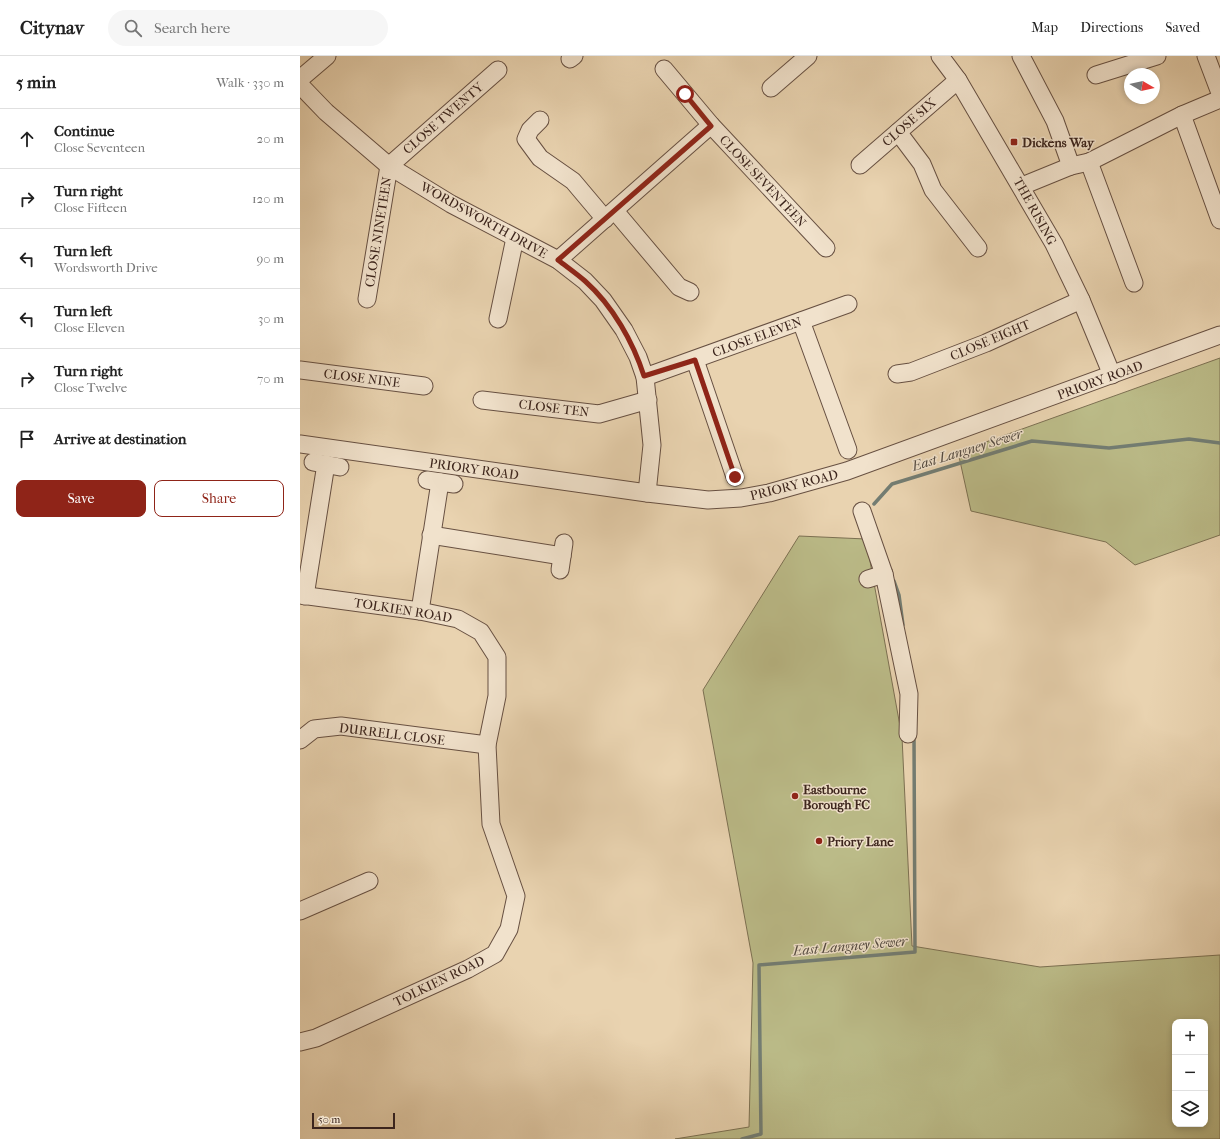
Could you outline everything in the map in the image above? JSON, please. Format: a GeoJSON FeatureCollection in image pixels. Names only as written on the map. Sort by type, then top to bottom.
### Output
{"type":"FeatureCollection","features":[{"type":"Feature","properties":{"kind":"street"},"geometry":{"type":"LineString","coordinates":[[300,79],[327,56]]}},
{"type":"Feature","properties":{"kind":"street"},"geometry":{"type":"LineString","coordinates":[[771,88],[808,56]]}},
{"type":"Feature","properties":{"kind":"street","name":"THE RISING"},"geometry":{"type":"LineString","coordinates":[[940,56],[958,80],[1022,186],[1054,244],[1081,300],[1112,375]]}},
{"type":"Feature","properties":{"kind":"street"},"geometry":{"type":"LineString","coordinates":[[1021,56],[1055,121],[1071,166]]}},
{"type":"Feature","properties":{"kind":"street"},"geometry":{"type":"LineString","coordinates":[[1096,75],[1157,56]]}},
{"type":"Feature","properties":{"kind":"street"},"geometry":{"type":"LineString","coordinates":[[1206,56],[1220,93]]}},
{"type":"Feature","properties":{"kind":"street","name":"CLOSE SEVENTEEN"},"geometry":{"type":"LineString","coordinates":[[664,69],[680,98],[711,126],[826,248]]}},
{"type":"Feature","properties":{"kind":"street","name":"CLOSE TWENTY"},"geometry":{"type":"LineString","coordinates":[[389,166],[498,70]]}},
{"type":"Feature","properties":{"kind":"street","name":"CLOSE SIX"},"geometry":{"type":"LineString","coordinates":[[860,165],[958,80]]}},
{"type":"Feature","properties":{"kind":"street","name":"WORDSWORTH DRIVE"},"geometry":{"type":"LineString","coordinates":[[300,85],[326,112],[389,166],[451,204],[558,260],[586,281],[624,330],[638,357],[644,376],[648,400],[652,445],[647,493]]}},
{"type":"Feature","properties":{"kind":"street"},"geometry":{"type":"LineString","coordinates":[[1022,186],[1071,166],[1089,162],[1182,115],[1220,99]]}},
{"type":"Feature","properties":{"kind":"street"},"geometry":{"type":"LineString","coordinates":[[1182,115],[1220,220]]}},
{"type":"Feature","properties":{"kind":"street"},"geometry":{"type":"LineString","coordinates":[[540,120],[530,130],[526,139],[533,158],[573,181],[610,215],[680,292]]}},
{"type":"Feature","properties":{"kind":"street"},"geometry":{"type":"LineString","coordinates":[[558,260],[711,126]]}},
{"type":"Feature","properties":{"kind":"street"},"geometry":{"type":"LineString","coordinates":[[898,132],[922,164],[933,190],[978,248]]}},
{"type":"Feature","properties":{"kind":"street"},"geometry":{"type":"LineString","coordinates":[[1089,162],[1134,283]]}},
{"type":"Feature","properties":{"kind":"street","name":"CLOSE NINETEEN"},"geometry":{"type":"LineString","coordinates":[[367,299],[389,166]]}},
{"type":"Feature","properties":{"kind":"street"},"geometry":{"type":"LineString","coordinates":[[498,319],[515,238]]}},
{"type":"Feature","properties":{"kind":"street","name":"CLOSE EIGHT"},"geometry":{"type":"LineString","coordinates":[[897,374],[911,372],[986,343],[1081,300]]}},
{"type":"Feature","properties":{"kind":"street","name":"CLOSE ELEVEN"},"geometry":{"type":"LineString","coordinates":[[644,376],[695,360],[848,304]]}},
{"type":"Feature","properties":{"kind":"street"},"geometry":{"type":"LineString","coordinates":[[801,321],[848,450]]}},
{"type":"Feature","properties":{"kind":"street","name":"PRIORY ROAD"},"geometry":{"type":"LineString","coordinates":[[300,444],[647,493],[708,500],[741,498],[769,493],[847,471],[1220,335]]}},
{"type":"Feature","properties":{"kind":"street"},"geometry":{"type":"LineString","coordinates":[[695,360],[735,477]]}},
{"type":"Feature","properties":{"kind":"street","name":"CLOSE NINE"},"geometry":{"type":"LineString","coordinates":[[300,370],[424,386]]}},
{"type":"Feature","properties":{"kind":"street","name":"CLOSE TEN"},"geometry":{"type":"LineString","coordinates":[[482,400],[599,414],[648,400]]}},
{"type":"Feature","properties":{"kind":"street"},"geometry":{"type":"LineString","coordinates":[[302,596],[326,464]]}},
{"type":"Feature","properties":{"kind":"street"},"geometry":{"type":"LineString","coordinates":[[420,611],[440,482]]}},
{"type":"Feature","properties":{"kind":"street"},"geometry":{"type":"LineString","coordinates":[[862,511],[884,574],[909,694],[908,734]]}},
{"type":"Feature","properties":{"kind":"street"},"geometry":{"type":"LineString","coordinates":[[431,535],[562,556]]}},
{"type":"Feature","properties":{"kind":"street"},"geometry":{"type":"LineString","coordinates":[[868,579],[884,574]]}},
{"type":"Feature","properties":{"kind":"street","name":"TOLKIEN ROAD"},"geometry":{"type":"LineString","coordinates":[[300,1042],[316,1038],[468,969],[495,954],[509,929],[516,896],[491,824],[487,745],[497,696],[497,657],[481,632],[458,619],[420,611],[302,596]]}},
{"type":"Feature","properties":{"kind":"street","name":"DURRELL CLOSE"},"geometry":{"type":"LineString","coordinates":[[300,740],[314,729],[341,726],[487,745]]}},
{"type":"Feature","properties":{"kind":"street"},"geometry":{"type":"LineString","coordinates":[[300,911],[369,881]]}},
{"type":"Feature","properties":{"kind":"green space"},"geometry":{"type":"Polygon","coordinates":[[[1220,358],[1220,535],[1135,565],[1106,542],[971,511],[958,452],[1220,358]]]}},
{"type":"Feature","properties":{"kind":"green space"},"geometry":{"type":"Polygon","coordinates":[[[799,536],[866,539],[902,737],[912,946],[1040,967],[1220,955],[1220,1139],[675,1139],[749,1127],[753,963],[703,690],[799,536]]]}},
{"type":"Feature","properties":{"kind":"waterway","name":"East Langney Sewer"},"geometry":{"type":"LineString","coordinates":[[874,504],[892,484],[1032,441],[1109,448],[1189,439],[1220,443]]}},
{"type":"Feature","properties":{"kind":"waterway","name":"East Langney Sewer"},"geometry":{"type":"LineString","coordinates":[[894,581],[899,595],[903,625]]}},
{"type":"Feature","properties":{"kind":"waterway","name":"East Langney Sewer"},"geometry":{"type":"LineString","coordinates":[[742,1139],[761,1134],[759,965],[915,952],[914,735]]}},
{"type":"Feature","properties":{"kind":"place","name":"Dickens Way"},"geometry":{"type":"Point","coordinates":[1014,142]}},
{"type":"Feature","properties":{"kind":"place","name":"Eastbourne Borough FC"},"geometry":{"type":"Point","coordinates":[795,796]}},
{"type":"Feature","properties":{"kind":"place","name":"Priory Lane"},"geometry":{"type":"Point","coordinates":[819,841]}},
{"type":"Feature","properties":{"kind":"route"},"geometry":{"type":"LineString","coordinates":[[685,94],[711,126],[558,260],[586,281],[602,300],[624,330],[638,357],[644,376],[695,360],[735,477]]}}]}
